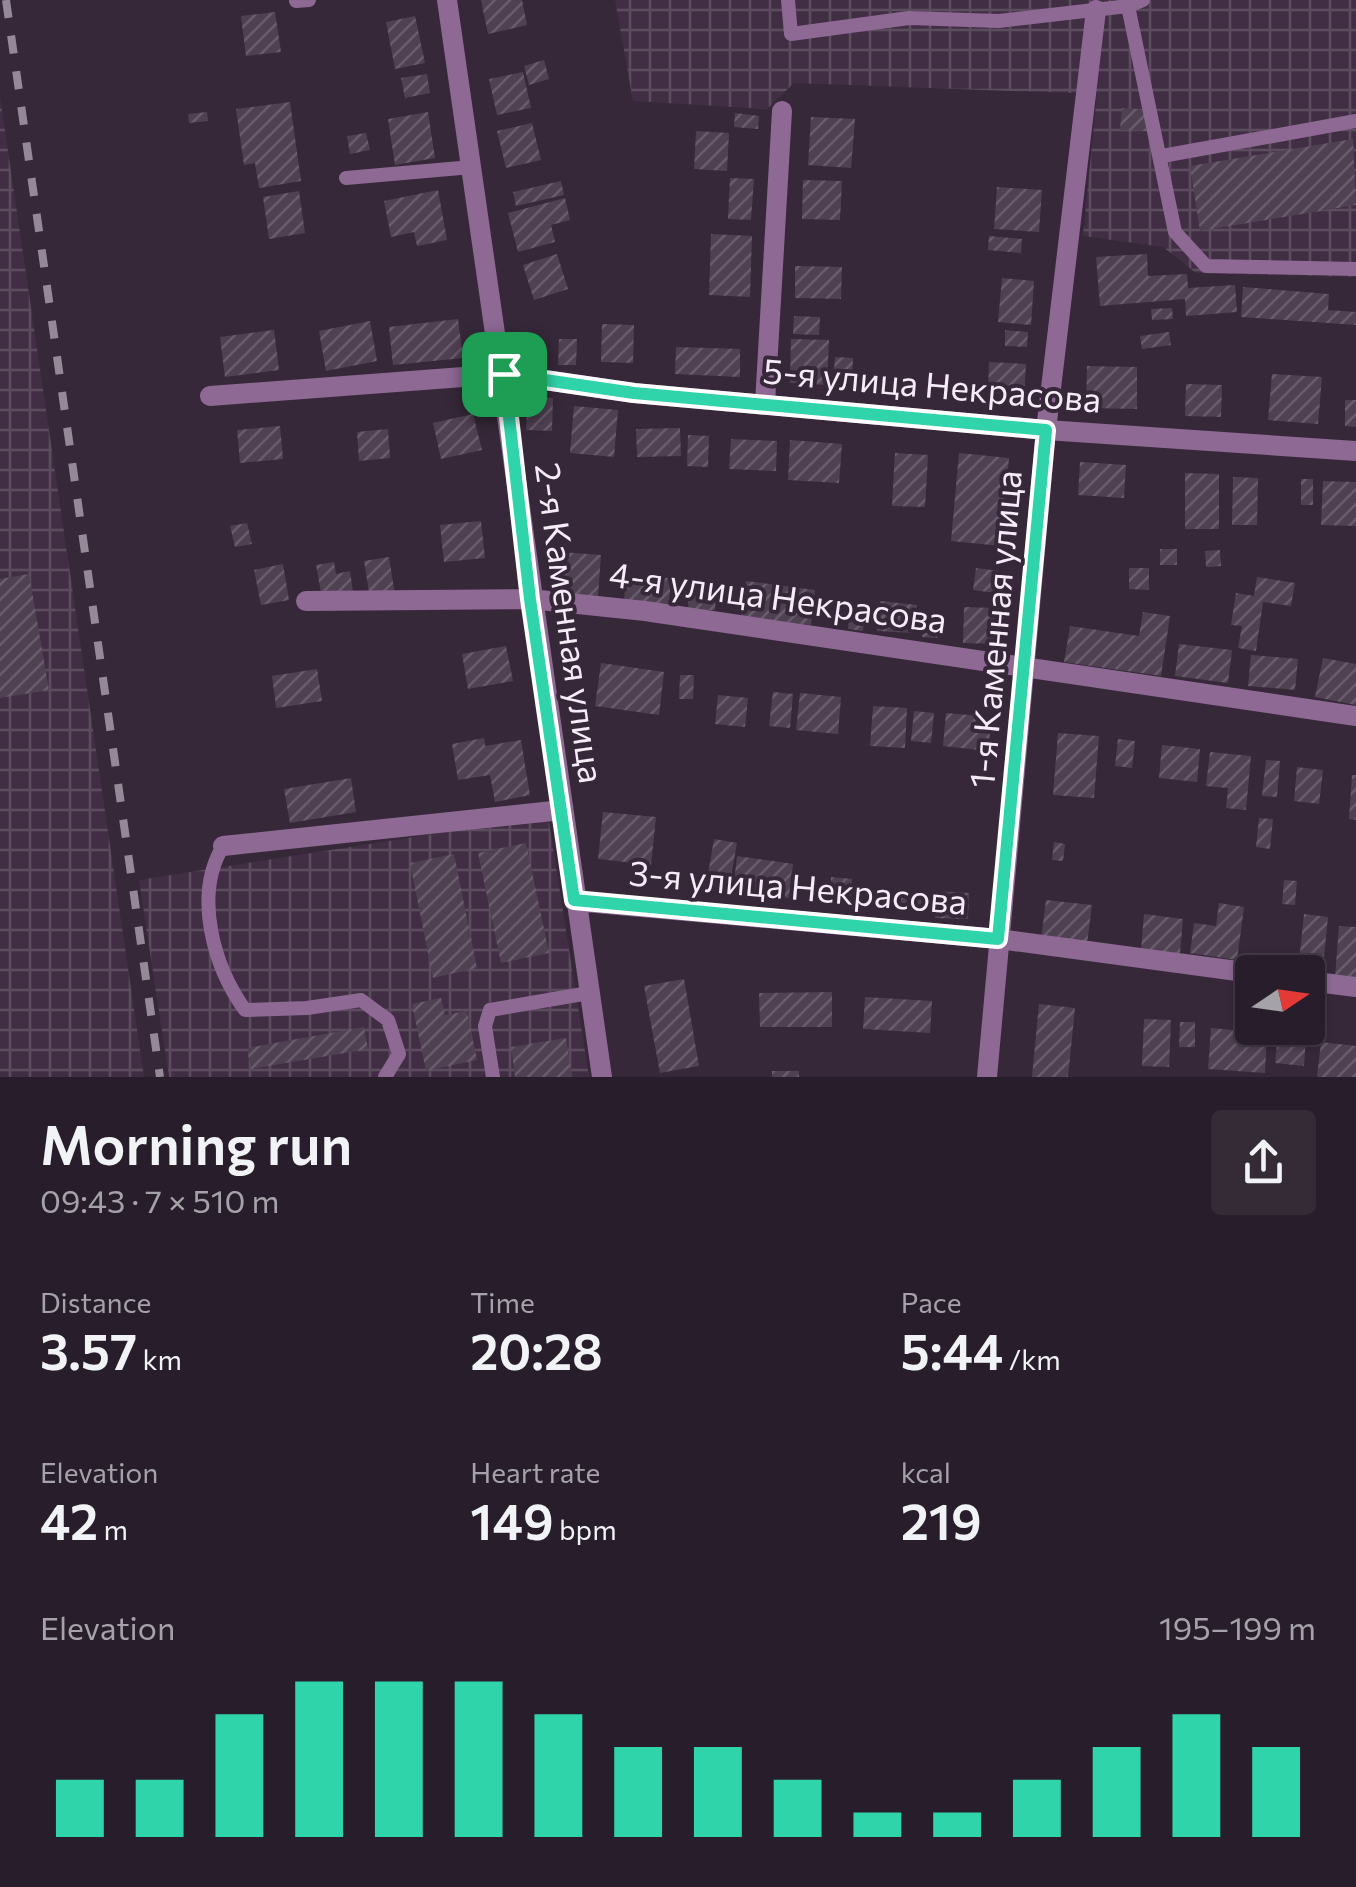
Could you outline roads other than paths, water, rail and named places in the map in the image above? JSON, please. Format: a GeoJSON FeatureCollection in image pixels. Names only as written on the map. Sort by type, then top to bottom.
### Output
{"type":"FeatureCollection","features":[{"type":"Feature","properties":{"kind":"street","name":"2-я Каменная улица"},"geometry":{"type":"LineString","coordinates":[[447,0],[504,374],[530,599],[602,1077]]}},
{"type":"Feature","properties":{"kind":"street","name":"1-я Каменная улица"},"geometry":{"type":"LineString","coordinates":[[988,1077],[1046,430],[1096,10]]}},
{"type":"Feature","properties":{"kind":"street"},"geometry":{"type":"LineString","coordinates":[[766,403],[782,110]]}},
{"type":"Feature","properties":{"kind":"street","name":"5-я улица Некрасова"},"geometry":{"type":"LineString","coordinates":[[210,396],[504,374],[634,393],[1046,430],[1356,451]]}},
{"type":"Feature","properties":{"kind":"street","name":"4-я улица Некрасова"},"geometry":{"type":"LineString","coordinates":[[306,602],[530,599],[1027,666],[1356,716]]}},
{"type":"Feature","properties":{"kind":"street"},"geometry":{"type":"LineString","coordinates":[[224,846],[562,810]]}},
{"type":"Feature","properties":{"kind":"street","name":"3-я улица Некрасова"},"geometry":{"type":"LineString","coordinates":[[574,900],[998,939],[1235,972]]}},
{"type":"Feature","properties":{"kind":"street"},"geometry":{"type":"LineString","coordinates":[[1325,983],[1356,988]]}},
{"type":"Feature","properties":{"kind":"lane"},"geometry":{"type":"LineString","coordinates":[[788,0],[792,34],[910,18],[998,21],[1128,6],[1143,0]]}},
{"type":"Feature","properties":{"kind":"lane"},"geometry":{"type":"LineString","coordinates":[[1128,6],[1175,232],[1206,266],[1356,268]]}},
{"type":"Feature","properties":{"kind":"lane"},"geometry":{"type":"LineString","coordinates":[[1162,156],[1356,120]]}},
{"type":"Feature","properties":{"kind":"lane"},"geometry":{"type":"LineString","coordinates":[[346,178],[472,167]]}},
{"type":"Feature","properties":{"kind":"lane"},"geometry":{"type":"LineString","coordinates":[[224,846],[207,891],[223,979],[245,1010],[307,1008],[361,1000],[388,1020],[399,1054],[385,1077]]}},
{"type":"Feature","properties":{"kind":"lane"},"geometry":{"type":"LineString","coordinates":[[493,1077],[486,1026],[490,1010],[590,993]]}},
{"type":"Feature","properties":{"kind":"railway"},"geometry":{"type":"LineString","coordinates":[[6,0],[160,1077]]}}]}
